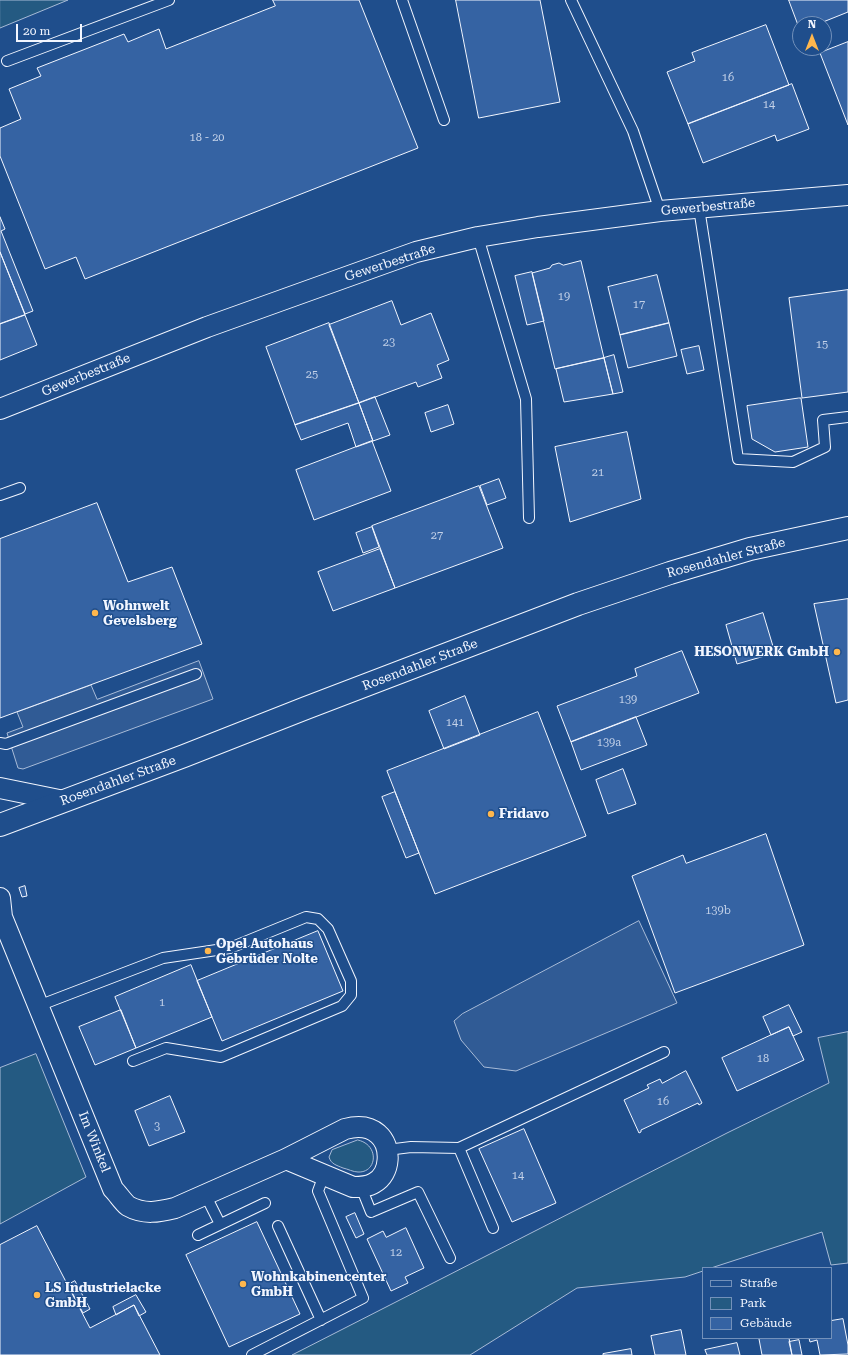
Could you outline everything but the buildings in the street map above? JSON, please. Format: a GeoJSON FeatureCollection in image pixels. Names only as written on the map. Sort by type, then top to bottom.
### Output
{"type":"FeatureCollection","features":[{"type":"Feature","properties":{"kind":"main road","name":"Rosendahler Straße"},"geometry":{"type":"LineString","coordinates":[[0,825],[116,782],[578,604],[670,573],[750,549],[848,528]]}},
{"type":"Feature","properties":{"kind":"street","name":"Gewerbestraße"},"geometry":{"type":"LineString","coordinates":[[0,409],[207,327],[416,252],[478,237],[538,227],[660,211],[848,195]]}},
{"type":"Feature","properties":{"kind":"street"},"geometry":{"type":"LineString","coordinates":[[0,788],[64,801]]}},
{"type":"Feature","properties":{"kind":"street","name":"Im Winkel"},"geometry":{"type":"LineString","coordinates":[[0,898],[1,916],[113,1189],[127,1205],[142,1211],[158,1212],[176,1208],[286,1159],[345,1129],[354,1127],[367,1128],[378,1134],[384,1141],[387,1150]]}},
{"type":"Feature","properties":{"kind":"street"},"geometry":{"type":"LineString","coordinates":[[286,1159],[353,1187],[361,1187],[373,1184],[384,1174],[387,1161],[387,1150]]}},
{"type":"Feature","properties":{"kind":"lane"},"geometry":{"type":"LineString","coordinates":[[7,61],[169,0]]}},
{"type":"Feature","properties":{"kind":"lane"},"geometry":{"type":"LineString","coordinates":[[402,0],[444,120]]}},
{"type":"Feature","properties":{"kind":"lane"},"geometry":{"type":"LineString","coordinates":[[571,0],[633,131],[660,211]]}},
{"type":"Feature","properties":{"kind":"lane"},"geometry":{"type":"LineString","coordinates":[[699,208],[738,459],[793,462],[825,447],[823,420],[848,417]]}},
{"type":"Feature","properties":{"kind":"lane"},"geometry":{"type":"LineString","coordinates":[[478,237],[526,399],[529,518]]}},
{"type":"Feature","properties":{"kind":"lane"},"geometry":{"type":"LineString","coordinates":[[0,495],[20,488]]}},
{"type":"Feature","properties":{"kind":"lane"},"geometry":{"type":"LineString","coordinates":[[0,743],[6,744],[196,674]]}},
{"type":"Feature","properties":{"kind":"lane"},"geometry":{"type":"LineString","coordinates":[[38,1006],[163,958],[230,948],[306,917],[318,919],[328,930],[350,981],[351,995],[342,1006],[221,1058],[166,1048],[133,1061]]}},
{"type":"Feature","properties":{"kind":"lane"},"geometry":{"type":"LineString","coordinates":[[387,1150],[411,1147],[459,1148],[664,1052]]}},
{"type":"Feature","properties":{"kind":"lane"},"geometry":{"type":"LineString","coordinates":[[459,1148],[493,1228]]}},
{"type":"Feature","properties":{"kind":"lane"},"geometry":{"type":"LineString","coordinates":[[252,1355],[363,1298],[318,1191],[324,1175]]}},
{"type":"Feature","properties":{"kind":"lane"},"geometry":{"type":"LineString","coordinates":[[361,1187],[371,1212],[418,1192],[450,1258]]}},
{"type":"Feature","properties":{"kind":"lane"},"geometry":{"type":"LineString","coordinates":[[205,1194],[220,1224]]}},
{"type":"Feature","properties":{"kind":"lane"},"geometry":{"type":"LineString","coordinates":[[198,1235],[265,1203]]}},
{"type":"Feature","properties":{"kind":"lane"},"geometry":{"type":"LineString","coordinates":[[278,1226],[321,1320]]}},
{"type":"Feature","properties":{"kind":"green space"},"geometry":{"type":"Polygon","coordinates":[[[0,0],[68,0],[0,28],[0,0]]]}},
{"type":"Feature","properties":{"kind":"green space"},"geometry":{"type":"Polygon","coordinates":[[[848,1032],[848,1263],[831,1265],[822,1232],[714,1267],[702,1267],[702,1271],[685,1277],[577,1288],[470,1355],[292,1355],[727,1133],[829,1083],[818,1038],[848,1032]]]}},
{"type":"Feature","properties":{"kind":"green space"},"geometry":{"type":"Polygon","coordinates":[[[36,1054],[86,1177],[0,1224],[0,1068],[36,1054]]]}},
{"type":"Feature","properties":{"kind":"green space"},"geometry":{"type":"Polygon","coordinates":[[[358,1140],[370,1147],[373,1153],[372,1164],[369,1168],[364,1171],[356,1172],[338,1166],[331,1161],[329,1157],[332,1150],[358,1140]]]}},
{"type":"Feature","properties":{"kind":"shaded area"},"geometry":{"type":"Polygon","coordinates":[[[199,661],[213,699],[23,769],[18,768],[7,733],[23,727],[17,712],[91,685],[97,699],[199,661]]]}},
{"type":"Feature","properties":{"kind":"shaded area"},"geometry":{"type":"Polygon","coordinates":[[[639,921],[677,1003],[516,1071],[484,1067],[461,1040],[454,1021],[462,1014],[639,921]]]}},
{"type":"Feature","properties":{"kind":"place","name":"Wohnwelt Gevelsberg"},"geometry":{"type":"Point","coordinates":[95,613]}},
{"type":"Feature","properties":{"kind":"place","name":"HESONWERK GmbH"},"geometry":{"type":"Point","coordinates":[837,652]}},
{"type":"Feature","properties":{"kind":"place","name":"Fridavo"},"geometry":{"type":"Point","coordinates":[491,814]}},
{"type":"Feature","properties":{"kind":"place","name":"Opel Autohaus Gebrüder Nolte"},"geometry":{"type":"Point","coordinates":[208,951]}},
{"type":"Feature","properties":{"kind":"place","name":"Wohnkabinencenter GmbH"},"geometry":{"type":"Point","coordinates":[243,1284]}},
{"type":"Feature","properties":{"kind":"place","name":"LS Industrielacke GmbH"},"geometry":{"type":"Point","coordinates":[37,1295]}}]}
